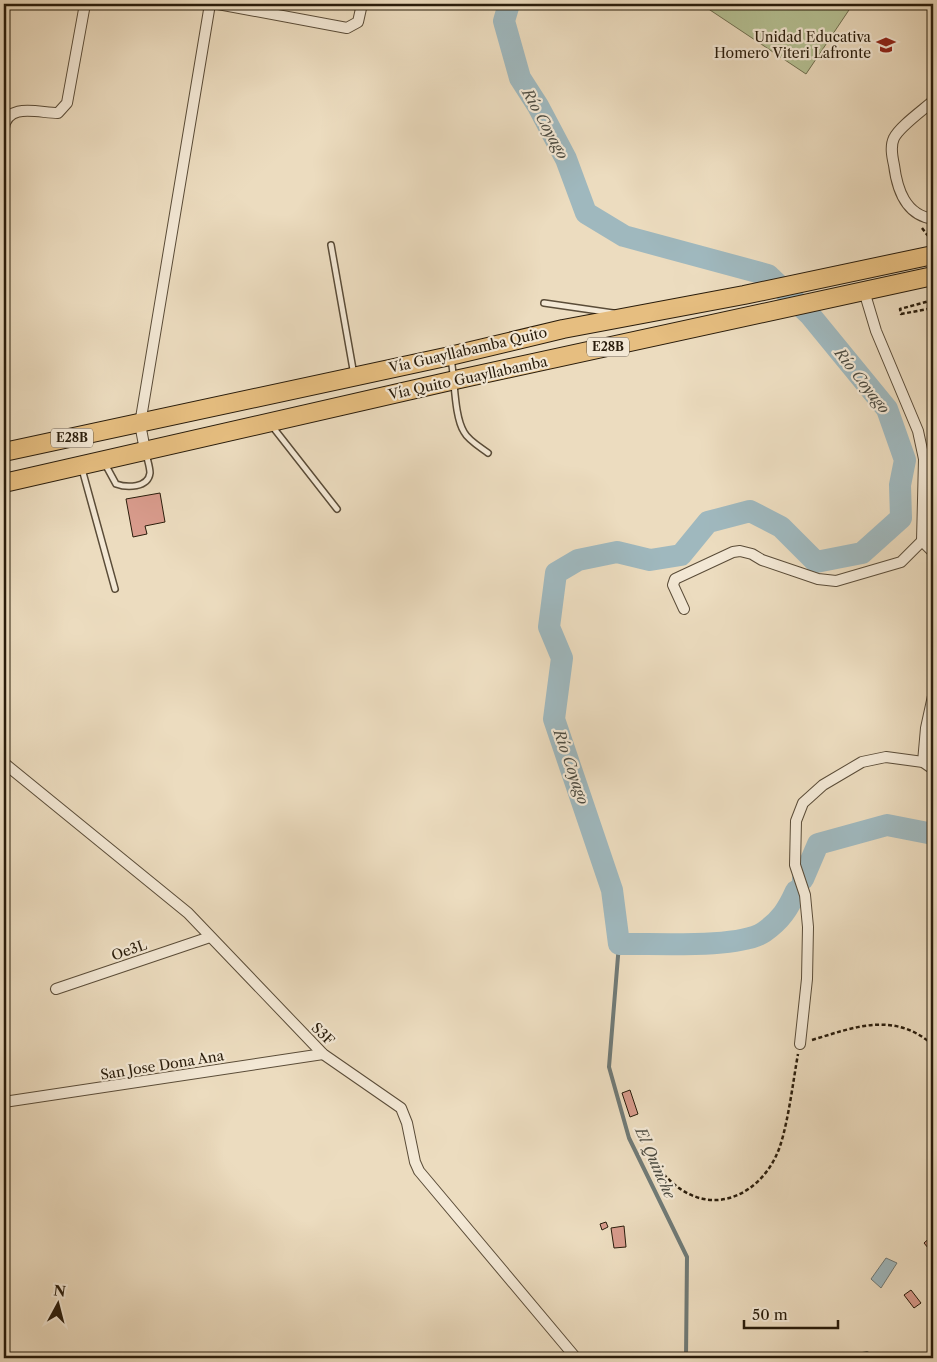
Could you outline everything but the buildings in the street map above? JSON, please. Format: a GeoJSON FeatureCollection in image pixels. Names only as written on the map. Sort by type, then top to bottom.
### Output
{"type":"FeatureCollection","features":[{"type":"Feature","properties":{"kind":"highway","name":"Vía Guayllabamba Quito"},"geometry":{"type":"LineString","coordinates":[[4,452],[140,424],[354,375],[450,356],[563,329],[933,255]]}},
{"type":"Feature","properties":{"kind":"highway","name":"Vía Quito Guayllabamba"},"geometry":{"type":"LineString","coordinates":[[4,483],[455,380],[816,303],[933,276]]}},
{"type":"Feature","properties":{"kind":"street"},"geometry":{"type":"LineString","coordinates":[[4,128],[7,116],[11,113],[22,111],[58,114],[63,110],[67,103],[85,4]]}},
{"type":"Feature","properties":{"kind":"street"},"geometry":{"type":"LineString","coordinates":[[145,450],[140,424],[210,4]]}},
{"type":"Feature","properties":{"kind":"street"},"geometry":{"type":"LineString","coordinates":[[218,4],[347,28],[358,22],[362,4]]}},
{"type":"Feature","properties":{"kind":"street"},"geometry":{"type":"LineString","coordinates":[[933,101],[894,136],[891,147],[896,184],[901,197],[929,219],[933,210]]}},
{"type":"Feature","properties":{"kind":"street"},"geometry":{"type":"LineString","coordinates":[[684,609],[673,585],[675,579],[733,552],[740,551],[752,554],[762,560],[818,579],[836,581],[901,562],[922,541],[924,459],[918,431],[876,331],[864,291]]}},
{"type":"Feature","properties":{"kind":"street"},"geometry":{"type":"LineString","coordinates":[[922,541],[933,552]]}},
{"type":"Feature","properties":{"kind":"street"},"geometry":{"type":"LineString","coordinates":[[923,762],[926,728],[933,696]]}},
{"type":"Feature","properties":{"kind":"street"},"geometry":{"type":"LineString","coordinates":[[800,1044],[807,979],[808,927],[805,895],[795,865],[796,821],[803,803],[822,785],[862,762],[886,757],[923,762],[933,770]]}},
{"type":"Feature","properties":{"kind":"street","name":"S3F"},"geometry":{"type":"LineString","coordinates":[[4,763],[188,913],[324,1054],[401,1108],[407,1123],[419,1171],[576,1358]]}},
{"type":"Feature","properties":{"kind":"street","name":"Oe3L"},"geometry":{"type":"LineString","coordinates":[[56,990],[210,937]]}},
{"type":"Feature","properties":{"kind":"street","name":"San Jose Dona Ana"},"geometry":{"type":"LineString","coordinates":[[4,1102],[324,1054]]}},
{"type":"Feature","properties":{"kind":"lane"},"geometry":{"type":"LineString","coordinates":[[331,245],[354,375]]}},
{"type":"Feature","properties":{"kind":"lane"},"geometry":{"type":"LineString","coordinates":[[544,303],[634,315]]}},
{"type":"Feature","properties":{"kind":"lane"},"geometry":{"type":"LineString","coordinates":[[450,356],[455,380],[458,413],[464,433],[488,453]]}},
{"type":"Feature","properties":{"kind":"lane"},"geometry":{"type":"LineString","coordinates":[[268,422],[279,433],[337,509]]}},
{"type":"Feature","properties":{"kind":"lane"},"geometry":{"type":"LineString","coordinates":[[103,459],[108,474],[116,484],[124,487],[140,485],[146,481],[150,472],[145,450]]}},
{"type":"Feature","properties":{"kind":"lane"},"geometry":{"type":"LineString","coordinates":[[81,464],[115,589]]}},
{"type":"Feature","properties":{"kind":"path"},"geometry":{"type":"LineString","coordinates":[[933,300],[900,309],[902,314],[933,308]]}},
{"type":"Feature","properties":{"kind":"path"},"geometry":{"type":"LineString","coordinates":[[658,1170],[681,1190],[694,1196],[713,1201],[729,1200],[746,1192],[761,1181],[777,1155],[800,1044],[862,1025],[886,1024],[910,1031],[933,1045]]}},
{"type":"Feature","properties":{"kind":"green space"},"geometry":{"type":"Polygon","coordinates":[[[701,4],[853,4],[806,74],[701,4]]]}},
{"type":"Feature","properties":{"kind":"water"},"geometry":{"type":"Polygon","coordinates":[[[886,1258],[897,1263],[881,1288],[871,1279],[886,1258]]]}},
{"type":"Feature","properties":{"kind":"waterway","name":"Río Coyago"},"geometry":{"type":"LineString","coordinates":[[509,4],[504,21],[520,78],[538,106],[566,159],[586,213],[624,236],[768,275],[810,315],[887,409],[905,460],[900,485],[901,518],[862,553],[816,562],[781,527],[750,511],[708,522],[681,555],[650,560],[617,552],[578,560],[556,573],[549,627],[562,658],[554,719],[612,890],[619,944],[716,943],[752,937],[770,928],[787,909],[796,891]]}},
{"type":"Feature","properties":{"kind":"waterway","name":"Río Coyago"},"geometry":{"type":"LineString","coordinates":[[803,879],[818,844],[887,825],[933,834]]}},
{"type":"Feature","properties":{"kind":"waterway","name":"El Quinche"},"geometry":{"type":"LineString","coordinates":[[619,944],[609,1067],[629,1138],[687,1257],[686,1358]]}},
{"type":"Feature","properties":{"kind":"waterway","name":"El Quinche"},"geometry":{"type":"LineString","coordinates":[[845,1358],[867,1353],[870,1358]]}},
{"type":"Feature","properties":{"kind":"place","name":"Unidad Educativa Homero Viteri Lafronte"},"geometry":{"type":"Point","coordinates":[886,45]}}]}
